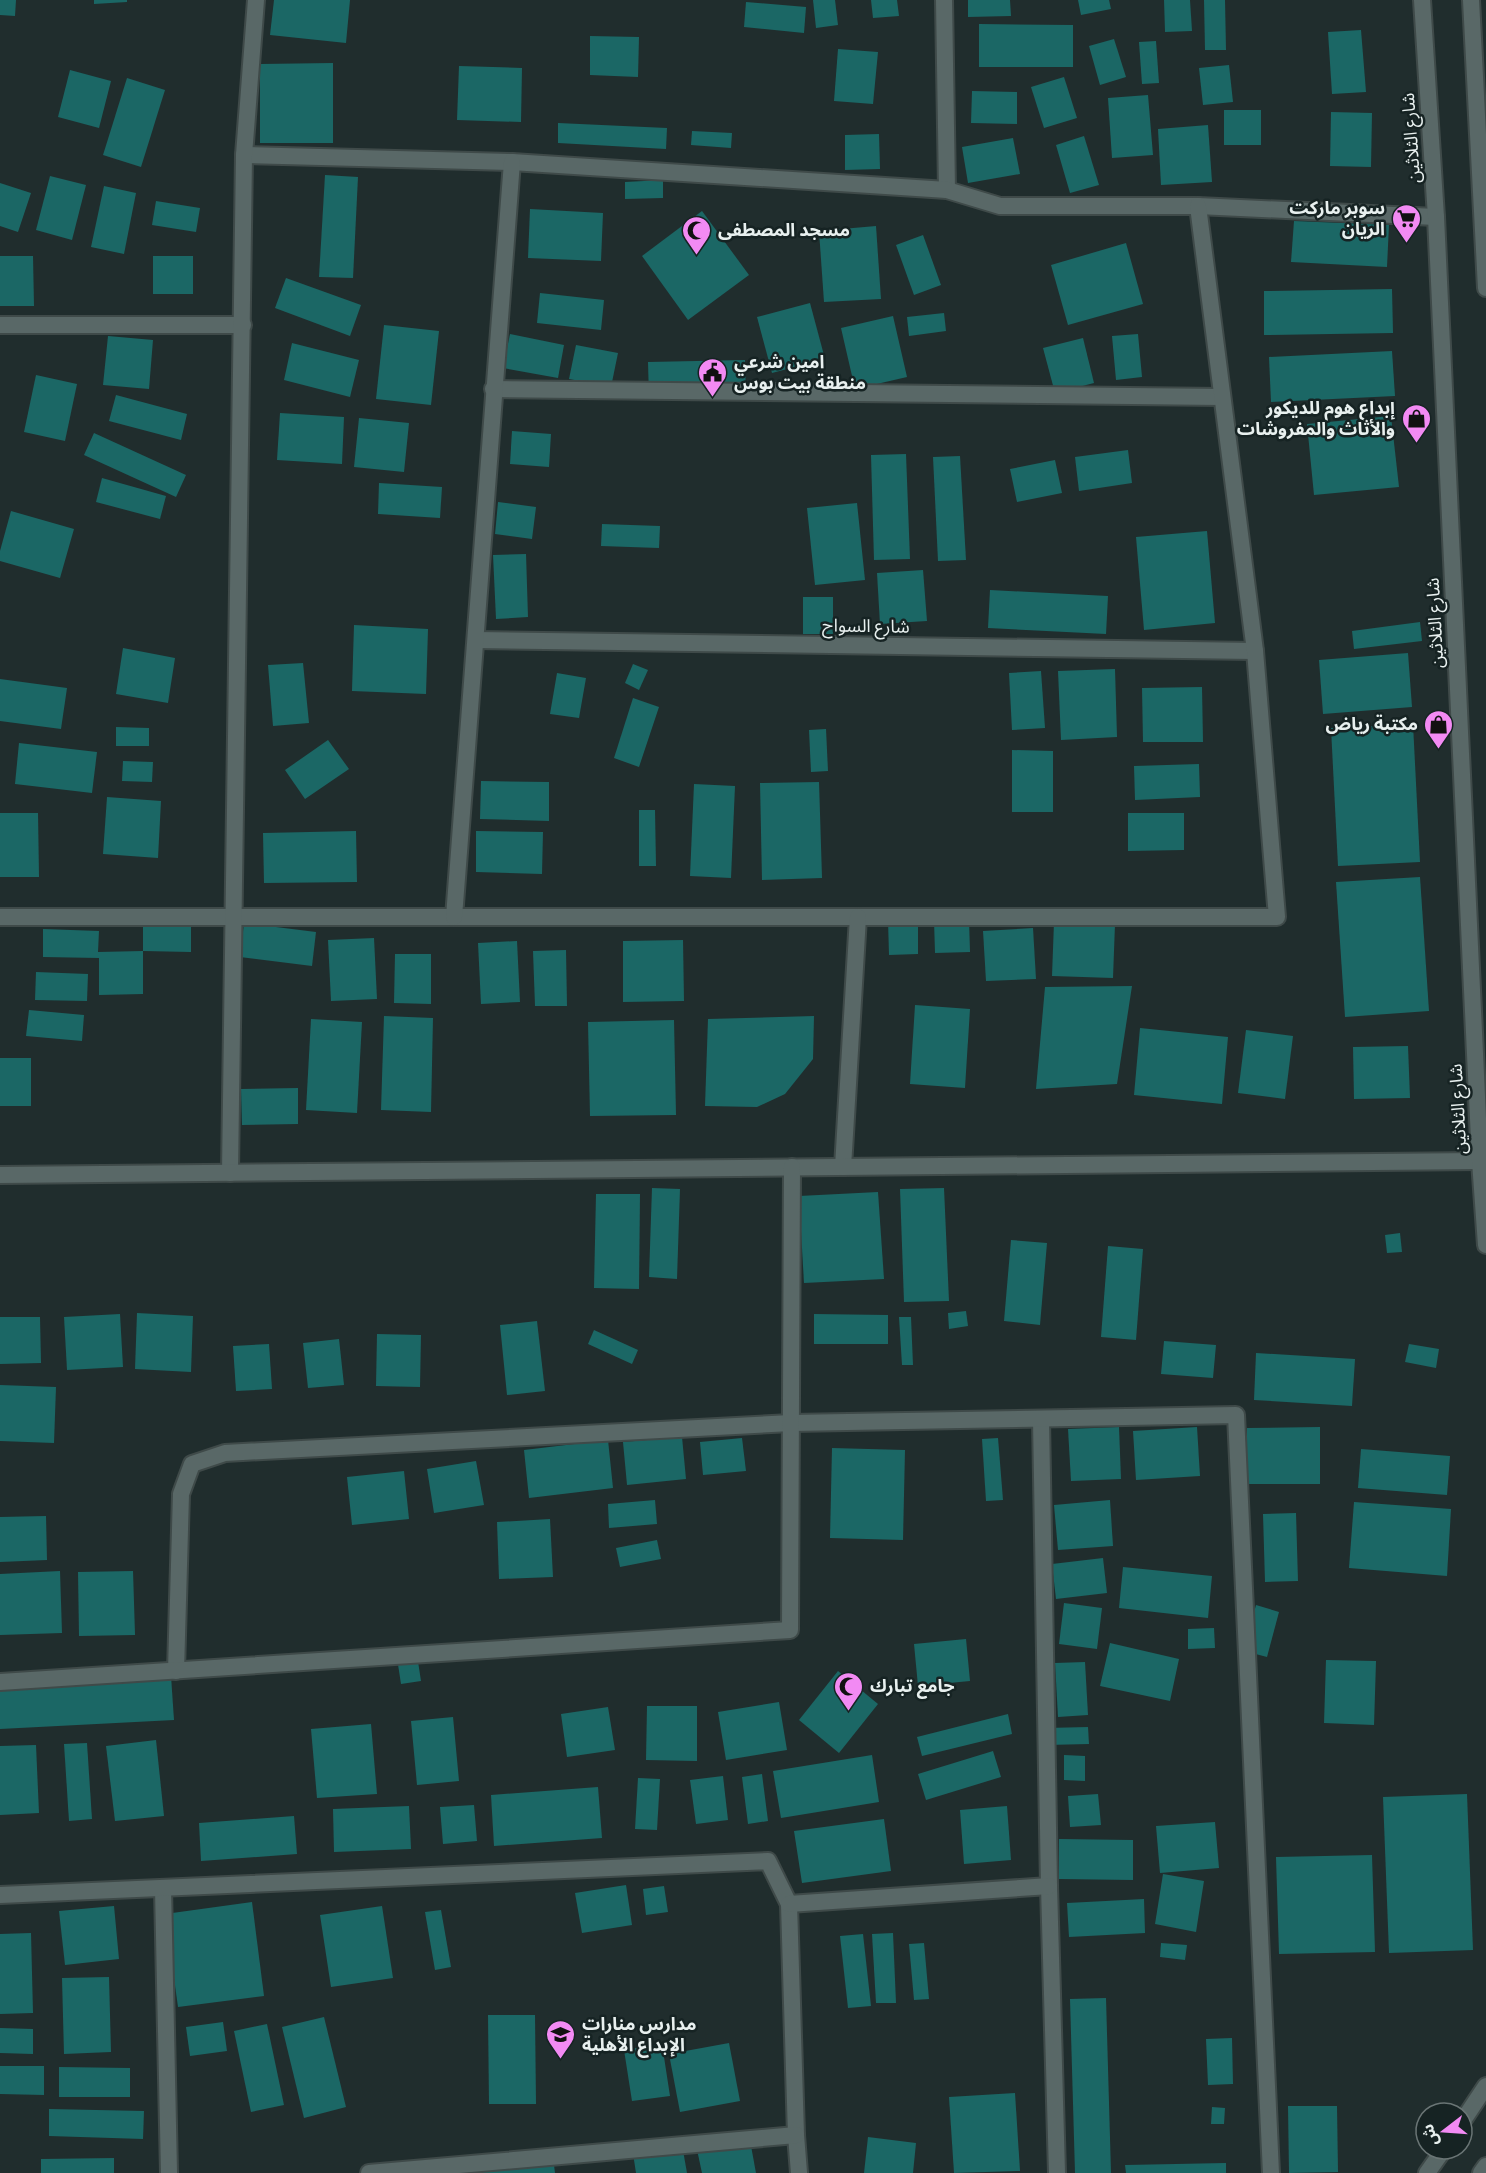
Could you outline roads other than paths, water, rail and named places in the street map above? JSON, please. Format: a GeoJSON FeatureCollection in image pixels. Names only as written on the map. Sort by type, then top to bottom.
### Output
{"type":"FeatureCollection","features":[{"type":"Feature","properties":{"kind":"street"},"geometry":{"type":"LineString","coordinates":[[230,1173],[244,155],[256,0]]}},
{"type":"Feature","properties":{"kind":"street"},"geometry":{"type":"LineString","coordinates":[[944,0],[947,190]]}},
{"type":"Feature","properties":{"kind":"street","name":"شارع الثلاثين"},"geometry":{"type":"LineString","coordinates":[[1422,0],[1436,217],[1486,1245]]}},
{"type":"Feature","properties":{"kind":"street"},"geometry":{"type":"LineString","coordinates":[[1471,0],[1486,288]]}},
{"type":"Feature","properties":{"kind":"street"},"geometry":{"type":"LineString","coordinates":[[244,155],[512,162],[947,190],[1000,206],[1198,206],[1436,217]]}},
{"type":"Feature","properties":{"kind":"street"},"geometry":{"type":"LineString","coordinates":[[454,917],[512,162]]}},
{"type":"Feature","properties":{"kind":"street"},"geometry":{"type":"LineString","coordinates":[[0,917],[1277,917],[1255,651],[1198,206]]}},
{"type":"Feature","properties":{"kind":"street"},"geometry":{"type":"LineString","coordinates":[[0,325],[243,325]]}},
{"type":"Feature","properties":{"kind":"street"},"geometry":{"type":"LineString","coordinates":[[493,389],[1222,397]]}},
{"type":"Feature","properties":{"kind":"street","name":"شارع السواح"},"geometry":{"type":"LineString","coordinates":[[476,640],[1255,651]]}},
{"type":"Feature","properties":{"kind":"street"},"geometry":{"type":"LineString","coordinates":[[843,1167],[858,917]]}},
{"type":"Feature","properties":{"kind":"street"},"geometry":{"type":"LineString","coordinates":[[0,1175],[1483,1161]]}},
{"type":"Feature","properties":{"kind":"street"},"geometry":{"type":"LineString","coordinates":[[0,1682],[790,1630],[792,1167]]}},
{"type":"Feature","properties":{"kind":"street"},"geometry":{"type":"LineString","coordinates":[[176,1671],[181,1494],[192,1464],[225,1453],[791,1423],[1236,1415],[1270,2173]]}},
{"type":"Feature","properties":{"kind":"street"},"geometry":{"type":"LineString","coordinates":[[1041,1419],[1049,1886],[1057,2173]]}},
{"type":"Feature","properties":{"kind":"street"},"geometry":{"type":"LineString","coordinates":[[0,1895],[768,1861],[789,1904],[799,2173]]}},
{"type":"Feature","properties":{"kind":"street"},"geometry":{"type":"LineString","coordinates":[[789,1904],[1049,1886]]}},
{"type":"Feature","properties":{"kind":"street"},"geometry":{"type":"LineString","coordinates":[[163,1888],[169,2173]]}},
{"type":"Feature","properties":{"kind":"street"},"geometry":{"type":"LineString","coordinates":[[1474,2104],[1486,2086]]}},
{"type":"Feature","properties":{"kind":"street"},"geometry":{"type":"LineString","coordinates":[[369,2173],[488,2168],[796,2135]]}},
{"type":"Feature","properties":{"kind":"street"},"geometry":{"type":"LineString","coordinates":[[1481,2173],[1486,2166]]}},
{"type":"Feature","properties":{"kind":"place","name":"سوبر ماركت الريان"},"geometry":{"type":"Point","coordinates":[1406,244]}},
{"type":"Feature","properties":{"kind":"place","name":"مسجد المصطفى"},"geometry":{"type":"Point","coordinates":[697,256]}},
{"type":"Feature","properties":{"kind":"place","name":"امين شرعي منطقة بيت بوس"},"geometry":{"type":"Point","coordinates":[713,398]}},
{"type":"Feature","properties":{"kind":"place","name":"إبداع هوم للديكور والأثاث والمفروشات"},"geometry":{"type":"Point","coordinates":[1416,444]}},
{"type":"Feature","properties":{"kind":"place","name":"مكتبة رياض"},"geometry":{"type":"Point","coordinates":[1439,750]}},
{"type":"Feature","properties":{"kind":"place","name":"جامع تبارك"},"geometry":{"type":"Point","coordinates":[849,1712]}},
{"type":"Feature","properties":{"kind":"place","name":"مدارس منارات الإبداع الأهلية"},"geometry":{"type":"Point","coordinates":[561,2060]}}]}
